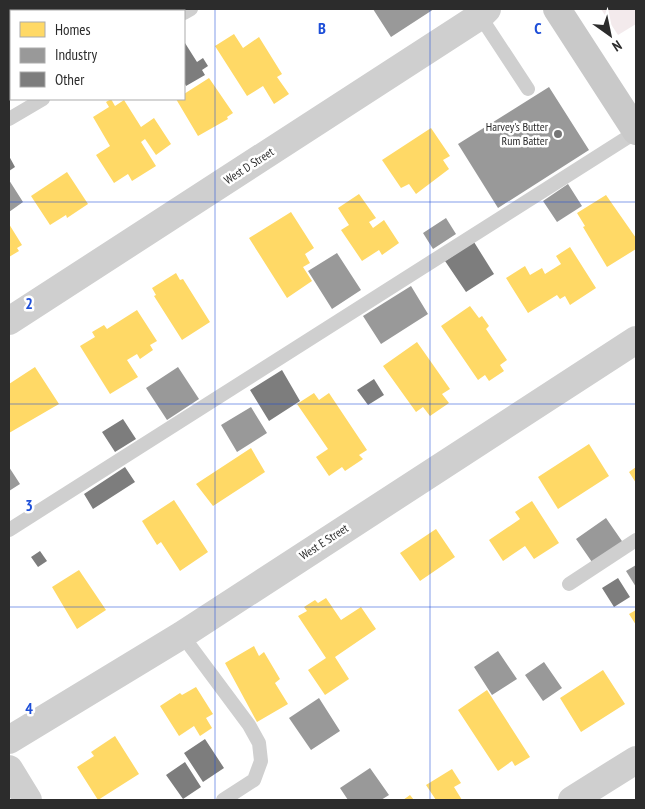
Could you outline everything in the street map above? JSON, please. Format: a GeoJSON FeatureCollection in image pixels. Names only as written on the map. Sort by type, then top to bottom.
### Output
{"type":"FeatureCollection","features":[{"type":"Feature","properties":{"kind":"main road"},"geometry":{"type":"LineString","coordinates":[[557,9],[636,131]]}},
{"type":"Feature","properties":{"kind":"street","name":"West D Street"},"geometry":{"type":"LineString","coordinates":[[9,321],[484,12]]}},
{"type":"Feature","properties":{"kind":"street","name":"West E Street"},"geometry":{"type":"LineString","coordinates":[[9,740],[182,635],[636,340]]}},
{"type":"Feature","properties":{"kind":"street"},"geometry":{"type":"LineString","coordinates":[[572,800],[636,760]]}},
{"type":"Feature","properties":{"kind":"street"},"geometry":{"type":"LineString","coordinates":[[9,768],[28,800]]}},
{"type":"Feature","properties":{"kind":"lane"},"geometry":{"type":"LineString","coordinates":[[484,12],[528,89]]}},
{"type":"Feature","properties":{"kind":"lane"},"geometry":{"type":"LineString","coordinates":[[9,119],[41,100]]}},
{"type":"Feature","properties":{"kind":"lane"},"geometry":{"type":"LineString","coordinates":[[9,530],[636,131]]}},
{"type":"Feature","properties":{"kind":"lane"},"geometry":{"type":"LineString","coordinates":[[569,584],[636,540]]}},
{"type":"Feature","properties":{"kind":"lane"},"geometry":{"type":"LineString","coordinates":[[182,635],[249,725],[259,743],[261,762],[254,780],[223,800]]}},
{"type":"Feature","properties":{"kind":"shaded area"},"geometry":{"type":"Polygon","coordinates":[[[601,9],[636,9],[636,24],[618,35],[601,9]]]}},
{"type":"Feature","properties":{"kind":"building: Homes"},"geometry":{"type":"Polygon","coordinates":[[[9,9],[23,9],[10,10],[9,41],[9,9]]]}},
{"type":"Feature","properties":{"kind":"building: Homes"},"geometry":{"type":"Polygon","coordinates":[[[47,9],[75,9],[73,10],[47,9]]]}},
{"type":"Feature","properties":{"kind":"building: Homes"},"geometry":{"type":"Polygon","coordinates":[[[234,34],[243,48],[259,37],[282,74],[277,77],[289,94],[274,104],[263,86],[247,96],[215,46],[234,34]]]}},
{"type":"Feature","properties":{"kind":"building: Homes"},"geometry":{"type":"Polygon","coordinates":[[[209,78],[233,113],[227,117],[228,119],[198,136],[177,100],[185,100],[185,93],[209,78]]]}},
{"type":"Feature","properties":{"kind":"building: Homes"},"geometry":{"type":"Polygon","coordinates":[[[112,100],[115,106],[124,100],[141,127],[154,118],[171,144],[156,155],[145,139],[141,142],[156,166],[132,181],[128,174],[114,183],[96,155],[110,146],[93,117],[109,107],[106,102],[112,100]]]}},
{"type":"Feature","properties":{"kind":"building: Homes"},"geometry":{"type":"Polygon","coordinates":[[[431,128],[450,156],[443,160],[449,169],[416,194],[409,184],[401,188],[382,160],[431,128]]]}},
{"type":"Feature","properties":{"kind":"building: Homes"},"geometry":{"type":"Polygon","coordinates":[[[67,172],[88,204],[67,218],[66,215],[50,225],[31,196],[67,172]]]}},
{"type":"Feature","properties":{"kind":"building: Homes"},"geometry":{"type":"Polygon","coordinates":[[[359,194],[376,218],[369,222],[373,228],[384,220],[399,243],[382,255],[379,250],[362,261],[341,230],[349,225],[338,208],[359,194]]]}},
{"type":"Feature","properties":{"kind":"building: Homes"},"geometry":{"type":"Polygon","coordinates":[[[606,195],[636,238],[636,249],[607,267],[583,227],[585,226],[577,213],[606,195]]]}},
{"type":"Feature","properties":{"kind":"building: Homes"},"geometry":{"type":"Polygon","coordinates":[[[291,212],[314,248],[305,254],[310,263],[303,267],[312,281],[287,298],[249,238],[291,212]]]}},
{"type":"Feature","properties":{"kind":"building: Homes"},"geometry":{"type":"Polygon","coordinates":[[[9,224],[22,245],[17,248],[19,251],[9,257],[9,224]]]}},
{"type":"Feature","properties":{"kind":"building: Homes"},"geometry":{"type":"Polygon","coordinates":[[[570,247],[596,288],[570,305],[565,296],[560,299],[557,295],[528,313],[506,278],[525,266],[530,275],[542,268],[545,274],[561,264],[556,256],[570,247]]]}},
{"type":"Feature","properties":{"kind":"building: Homes"},"geometry":{"type":"Polygon","coordinates":[[[176,273],[180,280],[183,279],[210,322],[182,340],[154,296],[156,295],[152,288],[176,273]]]}},
{"type":"Feature","properties":{"kind":"building: Homes"},"geometry":{"type":"Polygon","coordinates":[[[470,306],[479,318],[482,316],[489,326],[486,329],[507,360],[500,365],[504,371],[489,381],[485,375],[478,380],[441,326],[470,306]]]}},
{"type":"Feature","properties":{"kind":"building: Homes"},"geometry":{"type":"Polygon","coordinates":[[[137,310],[157,341],[150,345],[153,350],[140,359],[137,354],[127,360],[138,377],[110,394],[80,346],[95,337],[92,332],[104,325],[107,329],[137,310]]]}},
{"type":"Feature","properties":{"kind":"building: Homes"},"geometry":{"type":"Polygon","coordinates":[[[417,342],[450,389],[442,394],[449,403],[430,416],[423,407],[416,412],[383,366],[417,342]]]}},
{"type":"Feature","properties":{"kind":"building: Homes"},"geometry":{"type":"Polygon","coordinates":[[[35,367],[59,404],[9,433],[9,384],[35,367]]]}},
{"type":"Feature","properties":{"kind":"building: Homes"},"geometry":{"type":"Polygon","coordinates":[[[314,393],[319,400],[329,393],[367,450],[359,455],[363,459],[345,471],[342,467],[329,476],[316,457],[328,449],[297,404],[314,393]]]}},
{"type":"Feature","properties":{"kind":"building: Homes"},"geometry":{"type":"Polygon","coordinates":[[[589,444],[609,476],[558,509],[538,477],[589,444]]]}},
{"type":"Feature","properties":{"kind":"building: Homes"},"geometry":{"type":"Polygon","coordinates":[[[251,448],[265,472],[213,506],[196,484],[251,448]]]}},
{"type":"Feature","properties":{"kind":"building: Homes"},"geometry":{"type":"Polygon","coordinates":[[[636,467],[636,483],[629,472],[636,467]]]}},
{"type":"Feature","properties":{"kind":"building: Homes"},"geometry":{"type":"Polygon","coordinates":[[[174,500],[208,552],[180,571],[161,542],[157,545],[142,521],[174,500]]]}},
{"type":"Feature","properties":{"kind":"building: Homes"},"geometry":{"type":"Polygon","coordinates":[[[532,501],[559,543],[534,559],[525,546],[503,561],[489,540],[520,519],[515,512],[532,501]]]}},
{"type":"Feature","properties":{"kind":"building: Homes"},"geometry":{"type":"Polygon","coordinates":[[[436,529],[455,557],[420,581],[400,553],[436,529]]]}},
{"type":"Feature","properties":{"kind":"building: Homes"},"geometry":{"type":"Polygon","coordinates":[[[79,570],[106,610],[77,629],[52,587],[79,570]]]}},
{"type":"Feature","properties":{"kind":"building: Homes"},"geometry":{"type":"Polygon","coordinates":[[[326,598],[341,620],[361,607],[376,629],[335,657],[349,679],[325,695],[308,670],[326,658],[298,616],[307,611],[304,607],[315,600],[318,603],[326,598]]]}},
{"type":"Feature","properties":{"kind":"building: Homes"},"geometry":{"type":"Polygon","coordinates":[[[636,610],[636,625],[629,614],[636,610]]]}},
{"type":"Feature","properties":{"kind":"building: Homes"},"geometry":{"type":"Polygon","coordinates":[[[254,646],[259,656],[264,652],[280,679],[275,683],[288,704],[257,722],[225,663],[254,646]]]}},
{"type":"Feature","properties":{"kind":"building: Homes"},"geometry":{"type":"Polygon","coordinates":[[[603,670],[625,704],[581,732],[560,698],[603,670]]]}},
{"type":"Feature","properties":{"kind":"building: Homes"},"geometry":{"type":"Polygon","coordinates":[[[196,687],[213,714],[206,718],[212,728],[200,736],[194,726],[179,736],[160,706],[180,693],[182,695],[196,687]]]}},
{"type":"Feature","properties":{"kind":"building: Homes"},"geometry":{"type":"Polygon","coordinates":[[[487,690],[530,757],[515,766],[512,761],[498,771],[458,710],[487,690]]]}},
{"type":"Feature","properties":{"kind":"building: Homes"},"geometry":{"type":"Polygon","coordinates":[[[115,736],[139,774],[98,800],[77,767],[94,756],[91,752],[115,736]]]}},
{"type":"Feature","properties":{"kind":"building: Homes"},"geometry":{"type":"Polygon","coordinates":[[[452,769],[461,783],[454,787],[462,800],[436,800],[426,785],[452,769]]]}},
{"type":"Feature","properties":{"kind":"building: Homes"},"geometry":{"type":"Polygon","coordinates":[[[410,795],[414,800],[403,800],[410,795]]]}},
{"type":"Feature","properties":{"kind":"building: Industry"},"geometry":{"type":"Polygon","coordinates":[[[90,9],[128,10],[90,10],[90,9]]]}},
{"type":"Feature","properties":{"kind":"building: Industry"},"geometry":{"type":"Polygon","coordinates":[[[139,9],[160,9],[158,10],[139,9]]]}},
{"type":"Feature","properties":{"kind":"building: Industry"},"geometry":{"type":"Polygon","coordinates":[[[373,9],[434,9],[391,37],[373,9]]]}},
{"type":"Feature","properties":{"kind":"building: Industry"},"geometry":{"type":"Polygon","coordinates":[[[549,87],[589,150],[498,208],[458,144],[549,87]]]}},
{"type":"Feature","properties":{"kind":"building: Industry"},"geometry":{"type":"Polygon","coordinates":[[[9,180],[23,202],[9,212],[9,180]]]}},
{"type":"Feature","properties":{"kind":"building: Industry"},"geometry":{"type":"Polygon","coordinates":[[[568,184],[582,206],[557,222],[543,201],[568,184]]]}},
{"type":"Feature","properties":{"kind":"building: Industry"},"geometry":{"type":"Polygon","coordinates":[[[446,218],[456,234],[433,249],[423,233],[446,218]]]}},
{"type":"Feature","properties":{"kind":"building: Industry"},"geometry":{"type":"Polygon","coordinates":[[[337,253],[361,290],[332,309],[308,271],[337,253]]]}},
{"type":"Feature","properties":{"kind":"building: Industry"},"geometry":{"type":"Polygon","coordinates":[[[411,286],[428,314],[381,344],[363,316],[411,286]]]}},
{"type":"Feature","properties":{"kind":"building: Industry"},"geometry":{"type":"Polygon","coordinates":[[[178,367],[199,399],[167,420],[146,388],[178,367]]]}},
{"type":"Feature","properties":{"kind":"building: Industry"},"geometry":{"type":"Polygon","coordinates":[[[251,407],[267,433],[237,452],[221,425],[251,407]]]}},
{"type":"Feature","properties":{"kind":"building: Industry"},"geometry":{"type":"Polygon","coordinates":[[[9,467],[20,484],[9,491],[9,467]]]}},
{"type":"Feature","properties":{"kind":"building: Industry"},"geometry":{"type":"Polygon","coordinates":[[[606,518],[624,544],[594,565],[576,539],[606,518]]]}},
{"type":"Feature","properties":{"kind":"building: Industry"},"geometry":{"type":"Polygon","coordinates":[[[636,565],[636,587],[626,571],[636,565]]]}},
{"type":"Feature","properties":{"kind":"building: Industry"},"geometry":{"type":"Polygon","coordinates":[[[498,651],[517,679],[492,695],[474,667],[498,651]]]}},
{"type":"Feature","properties":{"kind":"building: Industry"},"geometry":{"type":"Polygon","coordinates":[[[544,662],[562,688],[543,701],[525,675],[544,662]]]}},
{"type":"Feature","properties":{"kind":"building: Industry"},"geometry":{"type":"Polygon","coordinates":[[[319,698],[340,731],[311,750],[289,718],[319,698]]]}},
{"type":"Feature","properties":{"kind":"building: Industry"},"geometry":{"type":"Polygon","coordinates":[[[370,768],[389,795],[381,800],[348,800],[340,788],[370,768]]]}},
{"type":"Feature","properties":{"kind":"building: Other"},"geometry":{"type":"Polygon","coordinates":[[[185,43],[197,62],[203,58],[208,66],[202,70],[205,75],[186,86],[185,43]]]}},
{"type":"Feature","properties":{"kind":"building: Other"},"geometry":{"type":"Polygon","coordinates":[[[9,156],[15,167],[9,171],[9,156]]]}},
{"type":"Feature","properties":{"kind":"building: Other"},"geometry":{"type":"Polygon","coordinates":[[[474,242],[494,274],[466,292],[445,261],[474,242]]]}},
{"type":"Feature","properties":{"kind":"building: Other"},"geometry":{"type":"Polygon","coordinates":[[[282,370],[300,401],[269,421],[250,390],[282,370]]]}},
{"type":"Feature","properties":{"kind":"building: Other"},"geometry":{"type":"Polygon","coordinates":[[[374,379],[384,395],[368,405],[357,390],[374,379]]]}},
{"type":"Feature","properties":{"kind":"building: Other"},"geometry":{"type":"Polygon","coordinates":[[[123,419],[136,439],[115,452],[102,432],[123,419]]]}},
{"type":"Feature","properties":{"kind":"building: Other"},"geometry":{"type":"Polygon","coordinates":[[[125,467],[135,482],[93,509],[84,494],[125,467]]]}},
{"type":"Feature","properties":{"kind":"building: Other"},"geometry":{"type":"Polygon","coordinates":[[[40,551],[47,561],[38,567],[31,557],[40,551]]]}},
{"type":"Feature","properties":{"kind":"building: Other"},"geometry":{"type":"Polygon","coordinates":[[[618,578],[630,597],[614,607],[602,588],[618,578]]]}},
{"type":"Feature","properties":{"kind":"building: Other"},"geometry":{"type":"Polygon","coordinates":[[[205,739],[224,768],[203,782],[184,753],[205,739]]]}},
{"type":"Feature","properties":{"kind":"building: Other"},"geometry":{"type":"Polygon","coordinates":[[[185,762],[201,787],[183,799],[166,775],[185,762]]]}},
{"type":"Feature","properties":{"kind":"place","name":"Harvey's Butter Rum Batter"},"geometry":{"type":"Point","coordinates":[558,134]}}]}
